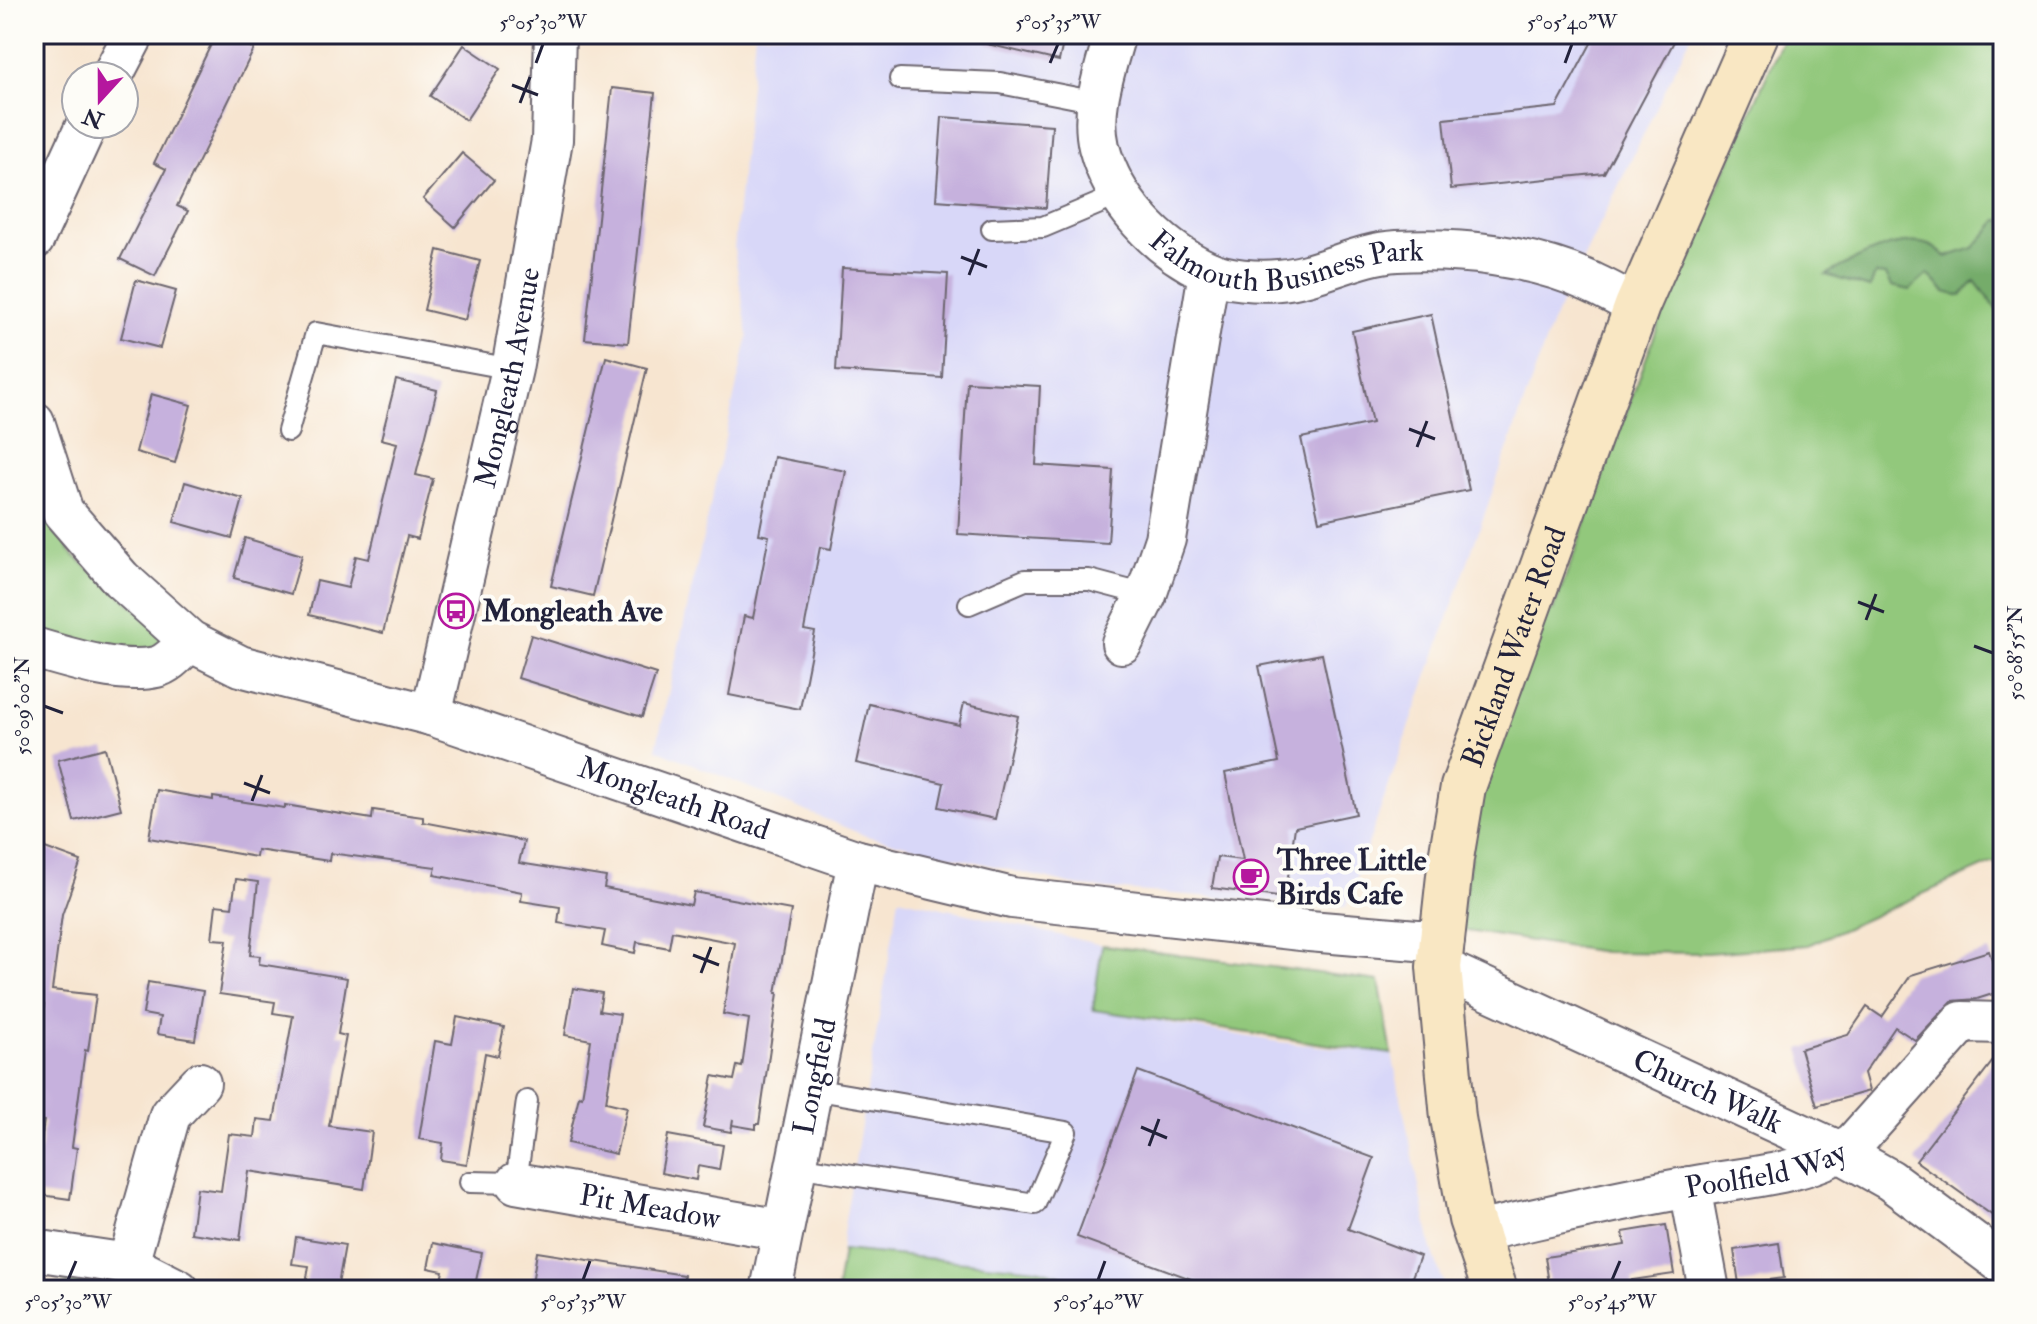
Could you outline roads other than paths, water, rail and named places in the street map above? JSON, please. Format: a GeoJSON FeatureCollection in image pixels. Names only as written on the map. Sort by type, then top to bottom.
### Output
{"type":"FeatureCollection","features":[{"type":"Feature","properties":{"kind":"street"},"geometry":{"type":"LineString","coordinates":[[120,60],[134,34]]}},
{"type":"Feature","properties":{"kind":"street","name":"Mongleath Avenue"},"geometry":{"type":"LineString","coordinates":[[431,715],[512,369],[552,140],[555,34]]}},
{"type":"Feature","properties":{"kind":"street","name":"Falmouth Business Park"},"geometry":{"type":"LineString","coordinates":[[1115,34],[1097,102],[1099,146],[1119,195],[1161,243],[1209,272],[1281,280],[1394,251],[1456,252],[1520,260],[1586,280],[1637,306]]}},
{"type":"Feature","properties":{"kind":"street","name":"Bickland Water Road"},"geometry":{"type":"LineString","coordinates":[[1495,1290],[1476,1232],[1453,1118],[1442,954],[1451,858],[1463,787],[1637,306],[1756,34]]}},
{"type":"Feature","properties":{"kind":"street"},"geometry":{"type":"LineString","coordinates":[[34,239],[80,140]]}},
{"type":"Feature","properties":{"kind":"street"},"geometry":{"type":"LineString","coordinates":[[1122,643],[1146,595],[1165,539],[1209,272]]}},
{"type":"Feature","properties":{"kind":"street","name":"Mongleath Road"},"geometry":{"type":"LineString","coordinates":[[34,422],[63,512],[121,579],[190,641],[240,666],[431,715],[858,861],[1012,898],[1417,940],[1442,954]]}},
{"type":"Feature","properties":{"kind":"street"},"geometry":{"type":"LineString","coordinates":[[34,648],[71,659],[133,669],[158,667],[190,641]]}},
{"type":"Feature","properties":{"kind":"street","name":"Longfield"},"geometry":{"type":"LineString","coordinates":[[771,1290],[858,861]]}},
{"type":"Feature","properties":{"kind":"street","name":"Church Walk"},"geometry":{"type":"LineString","coordinates":[[1442,954],[1840,1152],[1890,1180],[2003,1264]]}},
{"type":"Feature","properties":{"kind":"street","name":"Poolfield Way"},"geometry":{"type":"LineString","coordinates":[[1476,1232],[1690,1187],[1756,1177],[1840,1152],[1854,1143],[1962,1022],[2003,1023]]}},
{"type":"Feature","properties":{"kind":"street"},"geometry":{"type":"LineString","coordinates":[[128,1264],[170,1115],[200,1083]]}},
{"type":"Feature","properties":{"kind":"street","name":"Pit Meadow"},"geometry":{"type":"LineString","coordinates":[[516,1183],[783,1230]]}},
{"type":"Feature","properties":{"kind":"street"},"geometry":{"type":"LineString","coordinates":[[1690,1187],[1709,1290]]}},
{"type":"Feature","properties":{"kind":"street"},"geometry":{"type":"LineString","coordinates":[[34,1250],[128,1264],[179,1290]]}},
{"type":"Feature","properties":{"kind":"lane"},"geometry":{"type":"LineString","coordinates":[[900,79],[1000,83],[1097,102]]}},
{"type":"Feature","properties":{"kind":"lane"},"geometry":{"type":"LineString","coordinates":[[992,229],[1043,227],[1119,195]]}},
{"type":"Feature","properties":{"kind":"lane"},"geometry":{"type":"LineString","coordinates":[[288,431],[316,333],[512,369]]}},
{"type":"Feature","properties":{"kind":"lane"},"geometry":{"type":"LineString","coordinates":[[969,604],[1025,580],[1089,580],[1146,595]]}},
{"type":"Feature","properties":{"kind":"lane"},"geometry":{"type":"LineString","coordinates":[[796,1166],[1035,1204],[1066,1132],[812,1089]]}},
{"type":"Feature","properties":{"kind":"lane"},"geometry":{"type":"LineString","coordinates":[[516,1183],[527,1101]]}},
{"type":"Feature","properties":{"kind":"lane","name":"Pit Meadow"},"geometry":{"type":"LineString","coordinates":[[470,1182],[516,1183]]}},
{"type":"Feature","properties":{"kind":"place","name":"Mongleath Ave"},"geometry":{"type":"Point","coordinates":[456,611]}},
{"type":"Feature","properties":{"kind":"place","name":"Three Little Birds Cafe"},"geometry":{"type":"Point","coordinates":[1251,877]}}]}
